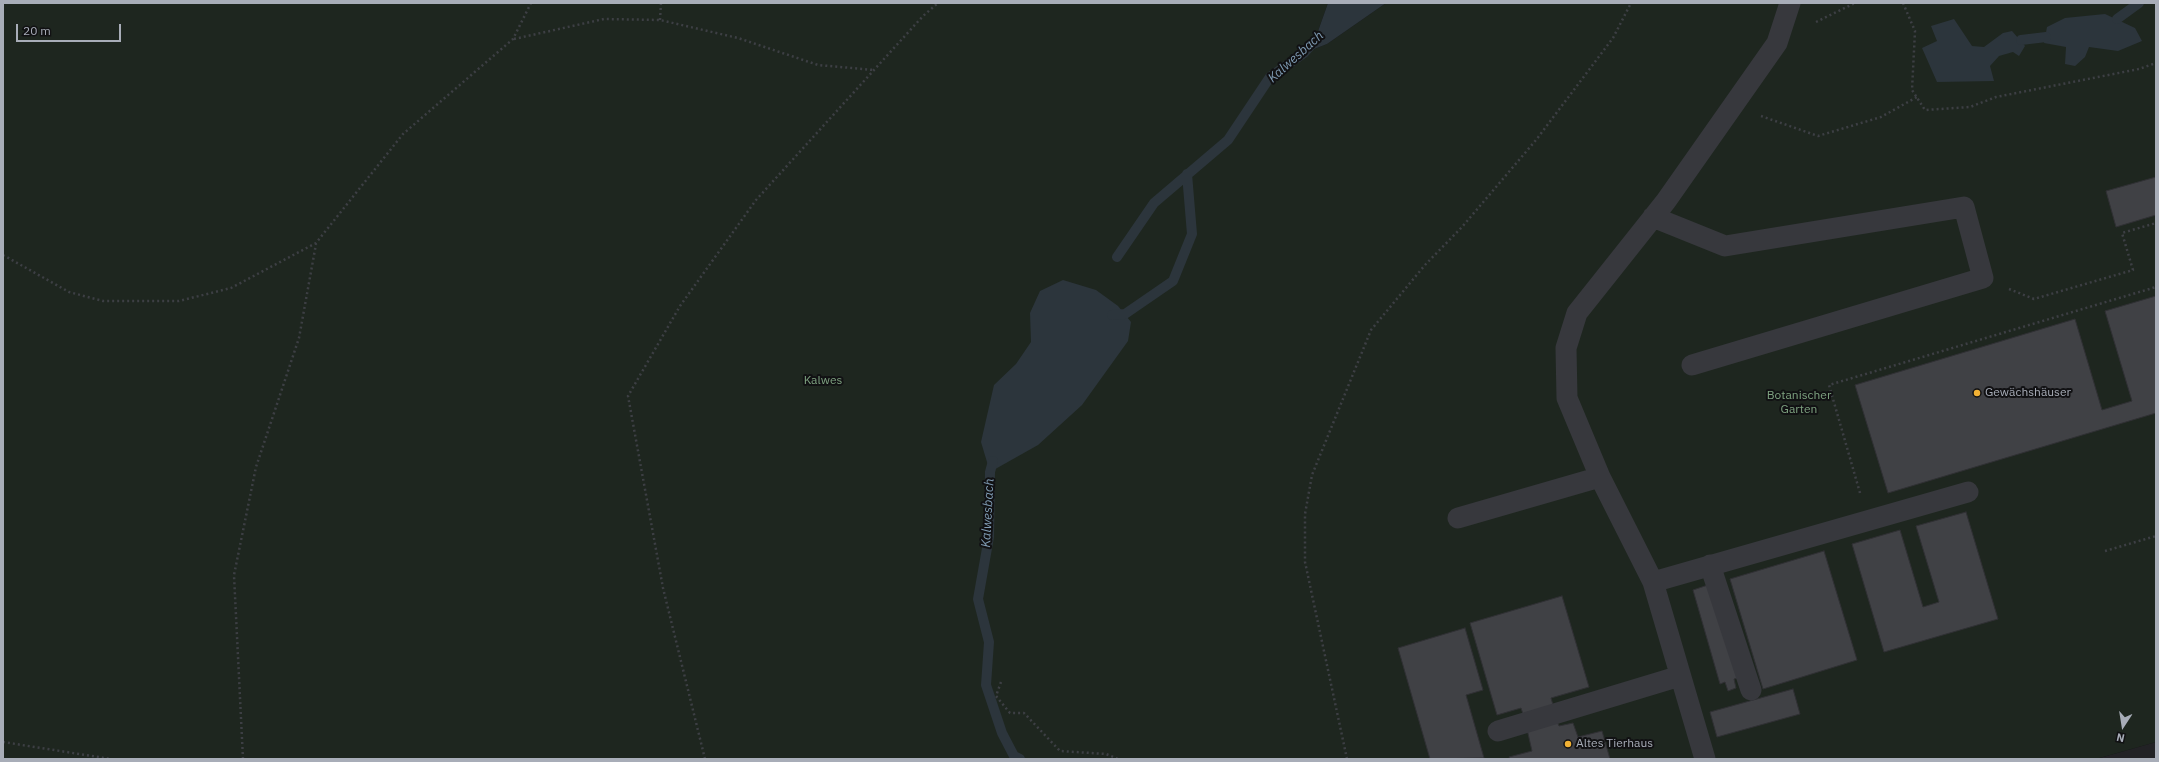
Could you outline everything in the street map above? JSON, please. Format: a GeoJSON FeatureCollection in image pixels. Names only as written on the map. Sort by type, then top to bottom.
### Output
{"type":"FeatureCollection","features":[{"type":"Feature","properties":{"kind":"lane"},"geometry":{"type":"LineString","coordinates":[[1705,759],[1653,582],[1600,477],[1567,398],[1566,348],[1577,313],[1653,217],[1777,43],[1790,3]]}},
{"type":"Feature","properties":{"kind":"lane"},"geometry":{"type":"LineString","coordinates":[[1653,217],[1725,246],[1964,207],[1983,278],[1692,365]]}},
{"type":"Feature","properties":{"kind":"lane"},"geometry":{"type":"LineString","coordinates":[[1458,518],[1600,477]]}},
{"type":"Feature","properties":{"kind":"lane"},"geometry":{"type":"LineString","coordinates":[[1653,582],[1968,492]]}},
{"type":"Feature","properties":{"kind":"lane"},"geometry":{"type":"LineString","coordinates":[[1710,565],[1751,690]]}},
{"type":"Feature","properties":{"kind":"lane"},"geometry":{"type":"LineString","coordinates":[[1498,731],[1680,676]]}},
{"type":"Feature","properties":{"kind":"path"},"geometry":{"type":"LineString","coordinates":[[3,255],[69,292],[103,301],[179,301],[231,288],[316,243],[403,134],[513,39],[531,3]]}},
{"type":"Feature","properties":{"kind":"path"},"geometry":{"type":"LineString","coordinates":[[660,20],[661,3]]}},
{"type":"Feature","properties":{"kind":"path"},"geometry":{"type":"LineString","coordinates":[[705,759],[663,588],[628,396],[680,306],[756,200],[923,16],[938,3]]}},
{"type":"Feature","properties":{"kind":"path"},"geometry":{"type":"LineString","coordinates":[[1347,759],[1305,562],[1304,514],[1312,475],[1371,330],[1425,265],[1462,227],[1536,140],[1613,38],[1631,3]]}},
{"type":"Feature","properties":{"kind":"path"},"geometry":{"type":"LineString","coordinates":[[1903,3],[1915,31],[1912,90],[1925,110],[1970,107],[1996,97],[2139,69],[2156,63]]}},
{"type":"Feature","properties":{"kind":"path"},"geometry":{"type":"LineString","coordinates":[[513,39],[604,19],[660,20],[738,38],[818,65],[874,70]]}},
{"type":"Feature","properties":{"kind":"path"},"geometry":{"type":"LineString","coordinates":[[1733,106],[1818,136],[1881,117],[1917,97]]}},
{"type":"Feature","properties":{"kind":"path"},"geometry":{"type":"LineString","coordinates":[[1983,278],[2034,299],[2133,270],[2122,233],[2156,223]]}},
{"type":"Feature","properties":{"kind":"path"},"geometry":{"type":"LineString","coordinates":[[243,759],[234,575],[256,467],[298,338],[316,243]]}},
{"type":"Feature","properties":{"kind":"path"},"geometry":{"type":"LineString","coordinates":[[1868,520],[1829,385],[2156,287]]}},
{"type":"Feature","properties":{"kind":"path"},"geometry":{"type":"LineString","coordinates":[[2105,551],[2156,536]]}},
{"type":"Feature","properties":{"kind":"path"},"geometry":{"type":"LineString","coordinates":[[1001,682],[996,696],[1010,713],[1024,713],[1060,751],[1106,754],[1118,759]]}},
{"type":"Feature","properties":{"kind":"path"},"geometry":{"type":"LineString","coordinates":[[3,742],[111,759]]}},
{"type":"Feature","properties":{"kind":"shaded area"},"geometry":{"type":"Polygon","coordinates":[[[1328,3],[1386,3],[1327,44],[1304,53],[1317,34],[1328,3]]]}},
{"type":"Feature","properties":{"kind":"shaded area"},"geometry":{"type":"Polygon","coordinates":[[[2105,14],[2135,28],[2142,41],[2118,51],[2089,47],[2085,57],[2075,66],[2065,64],[2066,47],[2044,43],[2047,27],[2065,18],[2105,14]]]}},
{"type":"Feature","properties":{"kind":"shaded area"},"geometry":{"type":"Polygon","coordinates":[[[1954,19],[1972,46],[1984,47],[2003,33],[2012,31],[2025,46],[2019,56],[2013,52],[1999,56],[1990,66],[1994,81],[1937,82],[1922,48],[1937,41],[1931,26],[1954,19]]]}},
{"type":"Feature","properties":{"kind":"shaded area"},"geometry":{"type":"Polygon","coordinates":[[[1063,280],[1096,290],[1118,306],[1131,322],[1128,341],[1082,405],[1038,445],[990,472],[981,442],[994,385],[1016,364],[1031,342],[1030,313],[1040,291],[1063,280]]]}},
{"type":"Feature","properties":{"kind":"shaded area"},"geometry":{"type":"Polygon","coordinates":[[[2156,742],[2156,759],[2096,759],[2156,742]]]}},
{"type":"Feature","properties":{"kind":"green space","name":"Kalwes"},"geometry":{"type":"Polygon","coordinates":[[[3,3],[1328,3],[1317,34],[1304,53],[1327,44],[1386,3],[2156,3],[2156,742],[2096,759],[3,759],[3,3]]]}},
{"type":"Feature","properties":{"kind":"building"},"geometry":{"type":"Polygon","coordinates":[[[2156,177],[2156,215],[2116,227],[2106,191],[2156,177]]]}},
{"type":"Feature","properties":{"kind":"building","name":"Gewächshäuser"},"geometry":{"type":"Polygon","coordinates":[[[2156,296],[2156,413],[1888,493],[1855,385],[2075,319],[2102,410],[2132,401],[2105,311],[2156,296]]]}},
{"type":"Feature","properties":{"kind":"building"},"geometry":{"type":"Polygon","coordinates":[[[1966,512],[1998,619],[1884,652],[1852,544],[1900,530],[1923,607],[1939,602],[1916,526],[1966,512]]]}},
{"type":"Feature","properties":{"kind":"building"},"geometry":{"type":"Polygon","coordinates":[[[1824,551],[1857,660],[1763,689],[1730,579],[1824,551]]]}},
{"type":"Feature","properties":{"kind":"building"},"geometry":{"type":"Polygon","coordinates":[[[1711,584],[1738,678],[1734,679],[1736,688],[1728,691],[1725,682],[1720,684],[1693,590],[1711,584]]]}},
{"type":"Feature","properties":{"kind":"building"},"geometry":{"type":"Polygon","coordinates":[[[1562,596],[1589,687],[1551,698],[1553,705],[1523,714],[1521,708],[1497,715],[1470,623],[1562,596]]]}},
{"type":"Feature","properties":{"kind":"building"},"geometry":{"type":"Polygon","coordinates":[[[1465,628],[1483,690],[1466,695],[1484,758],[1430,759],[1398,648],[1465,628]]]}},
{"type":"Feature","properties":{"kind":"building"},"geometry":{"type":"Polygon","coordinates":[[[1793,689],[1800,714],[1717,737],[1710,712],[1793,689]]]}},
{"type":"Feature","properties":{"kind":"building","name":"Altes Tierhaus"},"geometry":{"type":"Polygon","coordinates":[[[1556,719],[1559,726],[1573,723],[1578,737],[1602,731],[1610,759],[1510,759],[1509,757],[1532,751],[1527,729],[1556,719]]]}},
{"type":"Feature","properties":{"kind":"waterway"},"geometry":{"type":"LineString","coordinates":[[2117,19],[2139,3]]}},
{"type":"Feature","properties":{"kind":"waterway"},"geometry":{"type":"LineString","coordinates":[[2021,40],[2046,37]]}},
{"type":"Feature","properties":{"kind":"waterway","name":"Kalwesbach"},"geometry":{"type":"LineString","coordinates":[[1117,257],[1154,203],[1228,140],[1270,77],[1304,53],[1312,44]]}},
{"type":"Feature","properties":{"kind":"waterway","name":"Kalwesbach"},"geometry":{"type":"LineString","coordinates":[[1112,315],[1125,314],[1173,281],[1192,234],[1187,174]]}},
{"type":"Feature","properties":{"kind":"waterway","name":"Kalwesbach"},"geometry":{"type":"LineString","coordinates":[[993,461],[990,472],[989,537],[978,599],[989,642],[986,685],[1002,733],[1014,756],[1020,759]]}},
{"type":"Feature","properties":{"kind":"place","name":"Gewächshäuser"},"geometry":{"type":"Point","coordinates":[1977,393]}},
{"type":"Feature","properties":{"kind":"place","name":"Altes Tierhaus"},"geometry":{"type":"Point","coordinates":[1568,744]}},
{"type":"Feature","properties":{"kind":"park label","name":"Botanischer Garten"},"geometry":{"type":"Point","coordinates":[1799,403]}}]}
